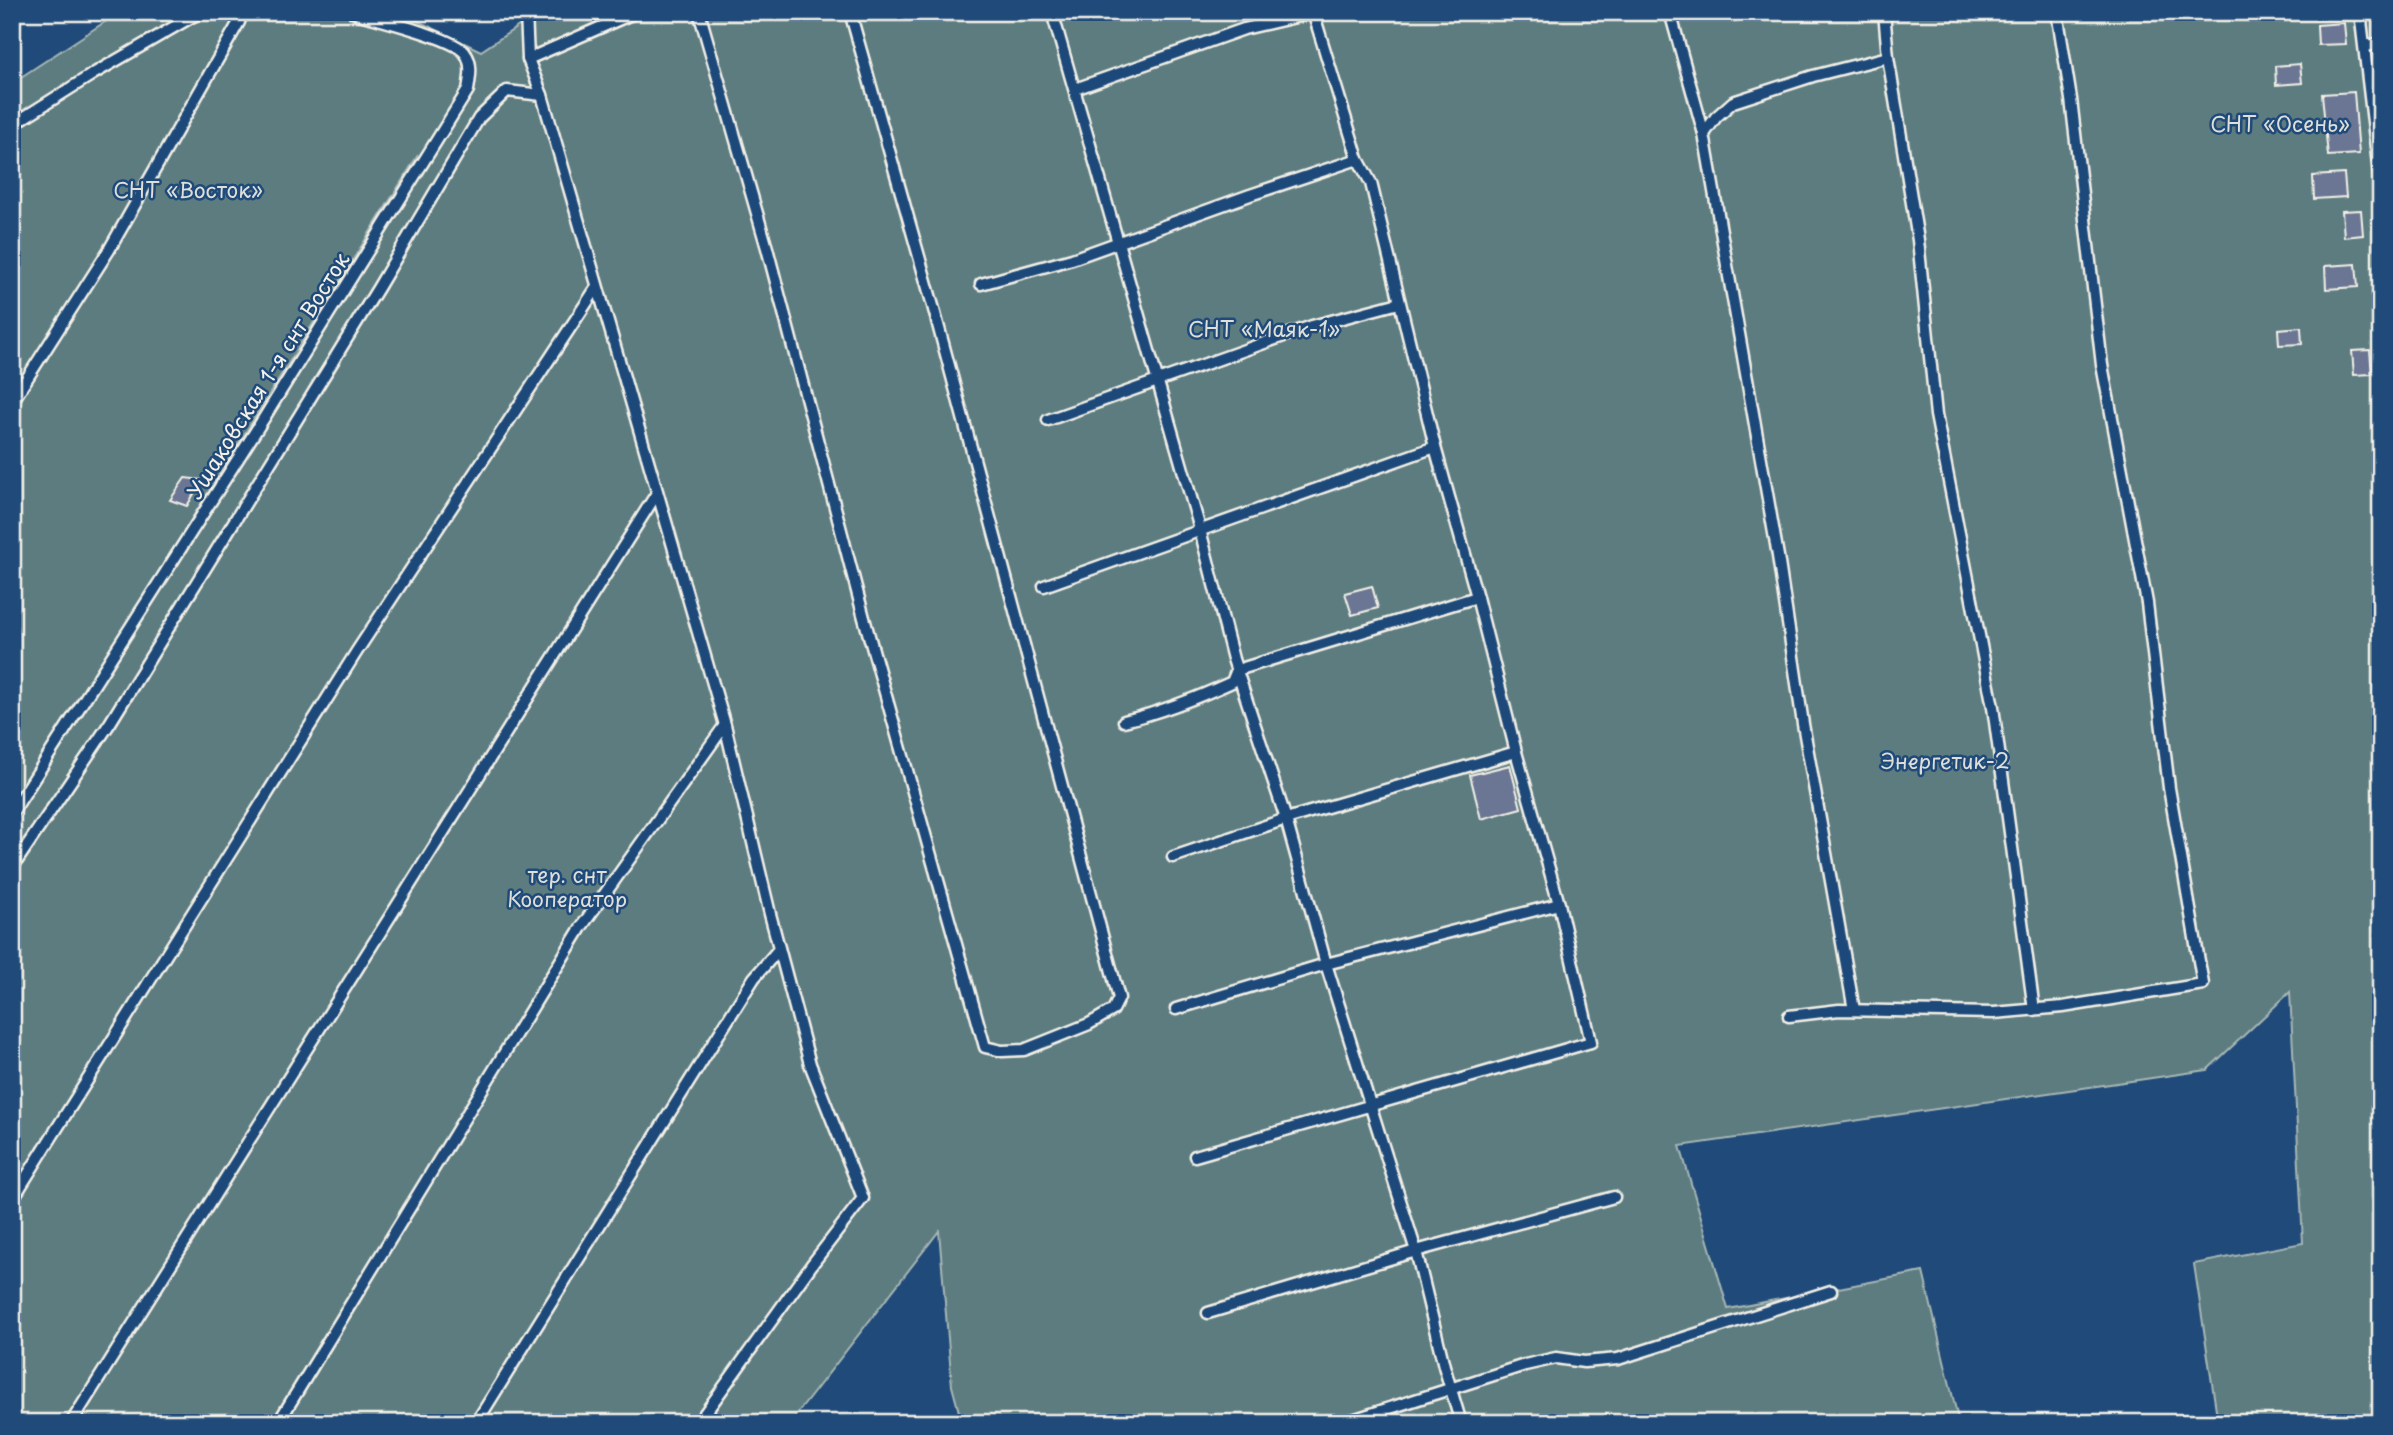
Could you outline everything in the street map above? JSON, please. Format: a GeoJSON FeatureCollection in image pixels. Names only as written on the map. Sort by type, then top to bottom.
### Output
{"type":"FeatureCollection","features":[{"type":"Feature","properties":{"kind":"lane"},"geometry":{"type":"LineString","coordinates":[[12,125],[200,12]]}},
{"type":"Feature","properties":{"kind":"lane"},"geometry":{"type":"LineString","coordinates":[[12,402],[109,250],[243,12]]}},
{"type":"Feature","properties":{"kind":"lane","name":"Ушаковская 1-я снт Восток"},"geometry":{"type":"LineString","coordinates":[[12,813],[257,429],[468,90],[471,72],[466,53],[448,41],[353,12]]}},
{"type":"Feature","properties":{"kind":"lane"},"geometry":{"type":"LineString","coordinates":[[526,12],[528,59],[542,95],[725,725],[779,949],[810,1064],[863,1198],[698,1423]]}},
{"type":"Feature","properties":{"kind":"lane"},"geometry":{"type":"LineString","coordinates":[[528,59],[636,12]]}},
{"type":"Feature","properties":{"kind":"lane"},"geometry":{"type":"LineString","coordinates":[[699,12],[767,248],[868,632],[985,1047],[1002,1051],[1024,1050],[1089,1024],[1113,1010],[1119,998],[933,306],[850,12]]}},
{"type":"Feature","properties":{"kind":"lane"},"geometry":{"type":"LineString","coordinates":[[1052,12],[1119,240],[1237,670],[1286,819],[1326,964],[1416,1251],[1461,1423]]}},
{"type":"Feature","properties":{"kind":"lane"},"geometry":{"type":"LineString","coordinates":[[1075,89],[1244,29],[1312,12],[1358,159],[1371,183],[1435,447],[1559,904],[1591,1042],[1195,1156]]}},
{"type":"Feature","properties":{"kind":"lane"},"geometry":{"type":"LineString","coordinates":[[1671,12],[1704,134],[1854,1010]]}},
{"type":"Feature","properties":{"kind":"lane"},"geometry":{"type":"LineString","coordinates":[[1884,12],[1888,57],[1918,240],[1936,415],[1993,707],[2034,1010]]}},
{"type":"Feature","properties":{"kind":"lane"},"geometry":{"type":"LineString","coordinates":[[1789,1016],[1854,1010],[1994,1013],[2034,1010],[2203,984],[2169,788],[2147,603],[2102,365],[2071,99],[2057,12]]}},
{"type":"Feature","properties":{"kind":"lane"},"geometry":{"type":"LineString","coordinates":[[2360,12],[2381,190]]}},
{"type":"Feature","properties":{"kind":"lane"},"geometry":{"type":"LineString","coordinates":[[2365,46],[2381,43]]}},
{"type":"Feature","properties":{"kind":"lane"},"geometry":{"type":"LineString","coordinates":[[1704,134],[1716,117],[1733,102],[1813,76],[1888,57]]}},
{"type":"Feature","properties":{"kind":"lane"},"geometry":{"type":"LineString","coordinates":[[12,868],[110,723],[371,300],[479,118],[507,91],[542,95]]}},
{"type":"Feature","properties":{"kind":"lane"},"geometry":{"type":"LineString","coordinates":[[981,284],[1072,259],[1119,240],[1358,159]]}},
{"type":"Feature","properties":{"kind":"lane"},"geometry":{"type":"LineString","coordinates":[[12,1200],[349,663],[597,287]]}},
{"type":"Feature","properties":{"kind":"lane"},"geometry":{"type":"LineString","coordinates":[[1048,420],[1312,326],[1399,303]]}},
{"type":"Feature","properties":{"kind":"lane"},"geometry":{"type":"LineString","coordinates":[[1044,586],[1435,447]]}},
{"type":"Feature","properties":{"kind":"lane"},"geometry":{"type":"LineString","coordinates":[[71,1423],[657,493]]}},
{"type":"Feature","properties":{"kind":"lane"},"geometry":{"type":"LineString","coordinates":[[1237,670],[1477,597]]}},
{"type":"Feature","properties":{"kind":"lane"},"geometry":{"type":"LineString","coordinates":[[1124,721],[1152,714],[1206,694],[1232,682],[1237,670]]}},
{"type":"Feature","properties":{"kind":"lane"},"geometry":{"type":"LineString","coordinates":[[278,1423],[582,926],[725,725]]}},
{"type":"Feature","properties":{"kind":"lane"},"geometry":{"type":"LineString","coordinates":[[1173,857],[1286,819],[1516,752]]}},
{"type":"Feature","properties":{"kind":"lane"},"geometry":{"type":"LineString","coordinates":[[1175,1009],[1326,964],[1559,904]]}},
{"type":"Feature","properties":{"kind":"lane"},"geometry":{"type":"LineString","coordinates":[[476,1423],[754,978],[779,949]]}},
{"type":"Feature","properties":{"kind":"lane"},"geometry":{"type":"LineString","coordinates":[[1208,1313],[1416,1251],[1614,1197]]}},
{"type":"Feature","properties":{"kind":"lane"},"geometry":{"type":"LineString","coordinates":[[1343,1423],[1525,1365],[1556,1358],[1584,1362],[1618,1359],[1831,1291]]}},
{"type":"Feature","properties":{"kind":"green space"},"geometry":{"type":"Polygon","coordinates":[[[120,12],[399,12],[481,51],[540,12],[2381,12],[2381,1423],[2218,1423],[2194,1264],[2303,1243],[2290,992],[2207,1070],[1680,1146],[1728,1309],[1923,1272],[1959,1423],[962,1423],[952,1386],[939,1231],[790,1423],[12,1423],[12,821],[418,155],[12,808],[12,83],[120,12]]]}},
{"type":"Feature","properties":{"kind":"building"},"geometry":{"type":"Polygon","coordinates":[[[2344,23],[2346,44],[2318,45],[2317,25],[2344,23]]]}},
{"type":"Feature","properties":{"kind":"building"},"geometry":{"type":"Polygon","coordinates":[[[2300,64],[2302,83],[2276,85],[2275,66],[2300,64]]]}},
{"type":"Feature","properties":{"kind":"building"},"geometry":{"type":"Polygon","coordinates":[[[2354,92],[2359,154],[2328,156],[2322,94],[2354,92]]]}},
{"type":"Feature","properties":{"kind":"building"},"geometry":{"type":"Polygon","coordinates":[[[2344,174],[2346,197],[2314,199],[2313,176],[2344,174]]]}},
{"type":"Feature","properties":{"kind":"building"},"geometry":{"type":"Polygon","coordinates":[[[2361,210],[2363,235],[2344,237],[2342,211],[2361,210]]]}},
{"type":"Feature","properties":{"kind":"building"},"geometry":{"type":"Polygon","coordinates":[[[2356,264],[2358,287],[2326,289],[2325,266],[2356,264]]]}},
{"type":"Feature","properties":{"kind":"building"},"geometry":{"type":"Polygon","coordinates":[[[2301,327],[2302,344],[2279,345],[2278,329],[2301,327]]]}},
{"type":"Feature","properties":{"kind":"building"},"geometry":{"type":"Polygon","coordinates":[[[2370,350],[2372,374],[2354,375],[2352,351],[2370,350]]]}},
{"type":"Feature","properties":{"kind":"building"},"geometry":{"type":"Polygon","coordinates":[[[185,478],[202,480],[187,506],[170,500],[185,478]]]}},
{"type":"Feature","properties":{"kind":"building"},"geometry":{"type":"Polygon","coordinates":[[[1372,586],[1378,608],[1352,615],[1345,593],[1372,586]]]}},
{"type":"Feature","properties":{"kind":"building"},"geometry":{"type":"Polygon","coordinates":[[[1510,765],[1521,808],[1481,819],[1470,775],[1510,765]]]}},
{"type":"Feature","properties":{"kind":"park label","name":"СНТ «Осень»"},"geometry":{"type":"Point","coordinates":[2280,123]}},
{"type":"Feature","properties":{"kind":"park label","name":"СНТ «Восток»"},"geometry":{"type":"Point","coordinates":[188,189]}},
{"type":"Feature","properties":{"kind":"park label","name":"СНТ «Маяк-1»"},"geometry":{"type":"Point","coordinates":[1264,328]}},
{"type":"Feature","properties":{"kind":"park label","name":"Энергетик-2"},"geometry":{"type":"Point","coordinates":[1945,760]}},
{"type":"Feature","properties":{"kind":"park label","name":"тер. снт Кооператор"},"geometry":{"type":"Point","coordinates":[567,886]}}]}
